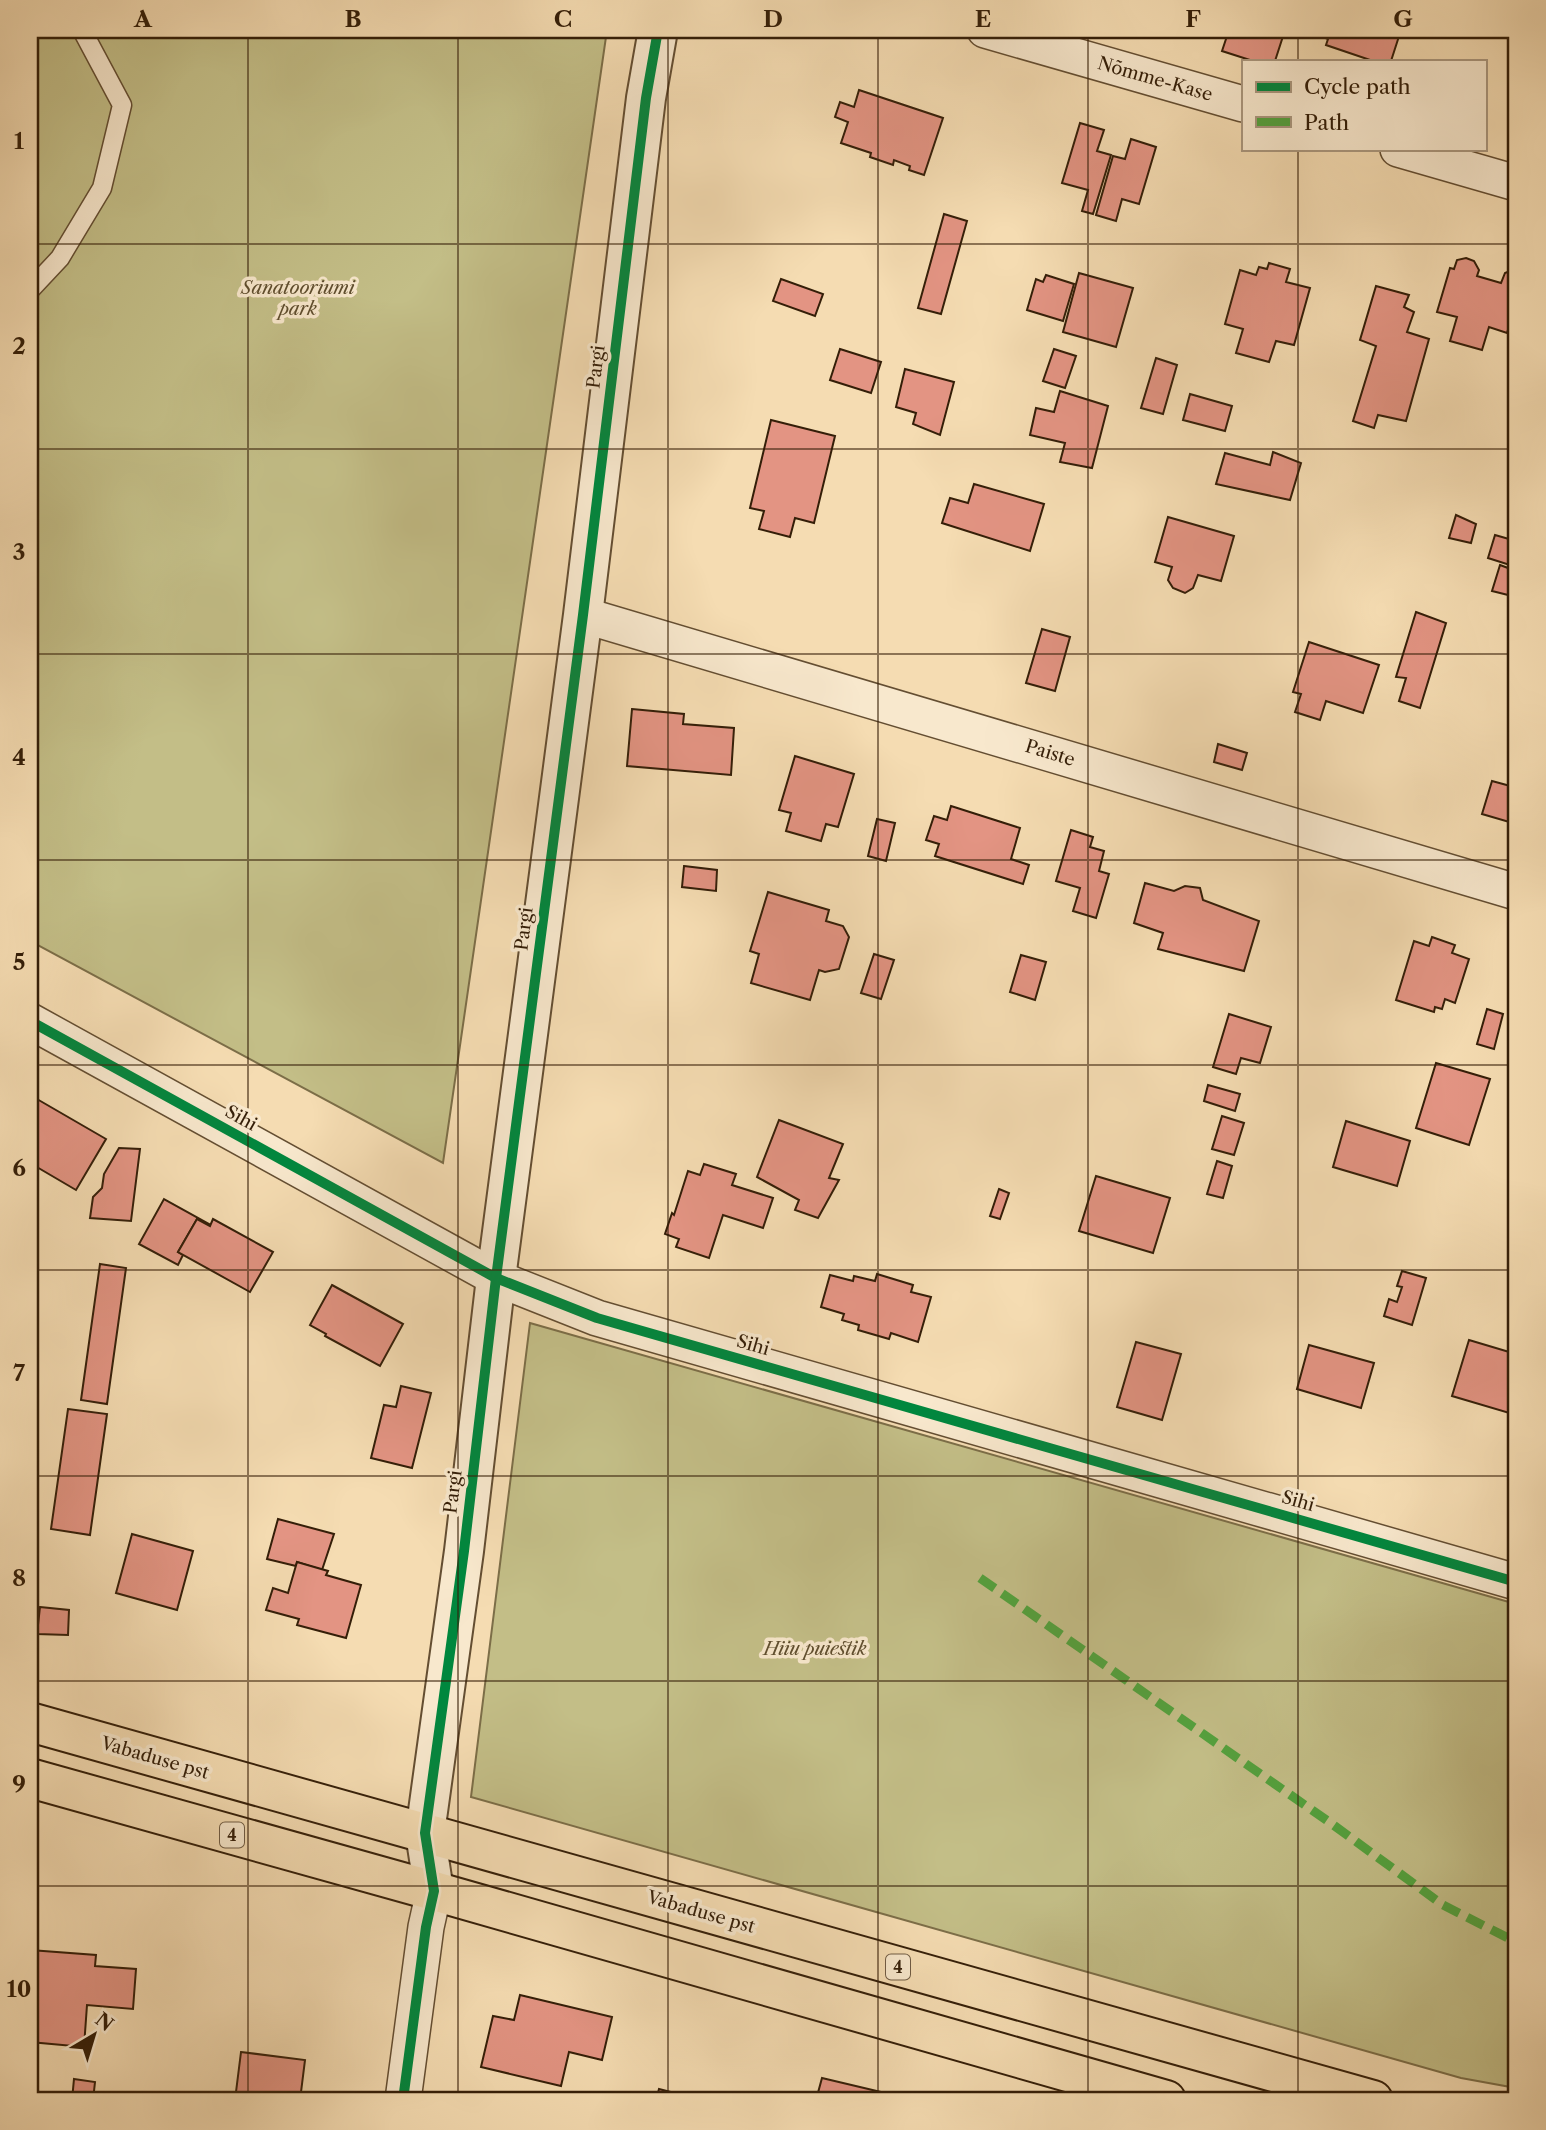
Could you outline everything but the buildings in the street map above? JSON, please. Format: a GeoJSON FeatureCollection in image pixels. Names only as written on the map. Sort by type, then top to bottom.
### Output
{"type":"FeatureCollection","features":[{"type":"Feature","properties":{"kind":"highway","name":"Vabaduse pst"},"geometry":{"type":"LineString","coordinates":[[30,1722],[1373,2100]]}},
{"type":"Feature","properties":{"kind":"highway","name":"4"},"geometry":{"type":"LineString","coordinates":[[30,1778],[1166,2100]]}},
{"type":"Feature","properties":{"kind":"street","name":"Pargi"},"geometry":{"type":"LineString","coordinates":[[434,1891],[425,1833],[464,1550],[646,98],[658,30]]}},
{"type":"Feature","properties":{"kind":"street","name":"Nõmme-Kase"},"geometry":{"type":"LineString","coordinates":[[985,30],[1242,104]]}},
{"type":"Feature","properties":{"kind":"street"},"geometry":{"type":"LineString","coordinates":[[1401,150],[1516,183]]}},
{"type":"Feature","properties":{"kind":"street","name":"Paiste"},"geometry":{"type":"LineString","coordinates":[[583,615],[1516,892]]}},
{"type":"Feature","properties":{"kind":"street","name":"Sihi"},"geometry":{"type":"LineString","coordinates":[[30,1021],[496,1278],[597,1318],[1516,1582]]}},
{"type":"Feature","properties":{"kind":"street"},"geometry":{"type":"LineString","coordinates":[[403,2100],[426,1927],[434,1891]]}},
{"type":"Feature","properties":{"kind":"lane"},"geometry":{"type":"LineString","coordinates":[[30,290],[60,258],[102,188],[122,105],[82,30]]}},
{"type":"Feature","properties":{"kind":"green space","name":"Sanatooriumi park"},"geometry":{"type":"Polygon","coordinates":[[[30,30],[607,30],[443,1163],[30,941],[30,30]]]}},
{"type":"Feature","properties":{"kind":"green space","name":"Hiiu puiestik"},"geometry":{"type":"Polygon","coordinates":[[[530,1323],[1516,1604],[1516,2088],[1461,2078],[471,1797],[530,1323]]]}},
{"type":"Feature","properties":{"kind":"marked path"},"geometry":{"type":"LineString","coordinates":[[980,1578],[1332,1824],[1443,1905],[1516,1942]]}},
{"type":"Feature","properties":{"kind":"cycle path"},"geometry":{"type":"LineString","coordinates":[[403,2100],[426,1927],[434,1891],[425,1833],[464,1551],[496,1278],[583,615],[646,98],[658,30]]}},
{"type":"Feature","properties":{"kind":"cycle path"},"geometry":{"type":"LineString","coordinates":[[30,1021],[496,1278],[597,1318],[1516,1582]]}}]}
